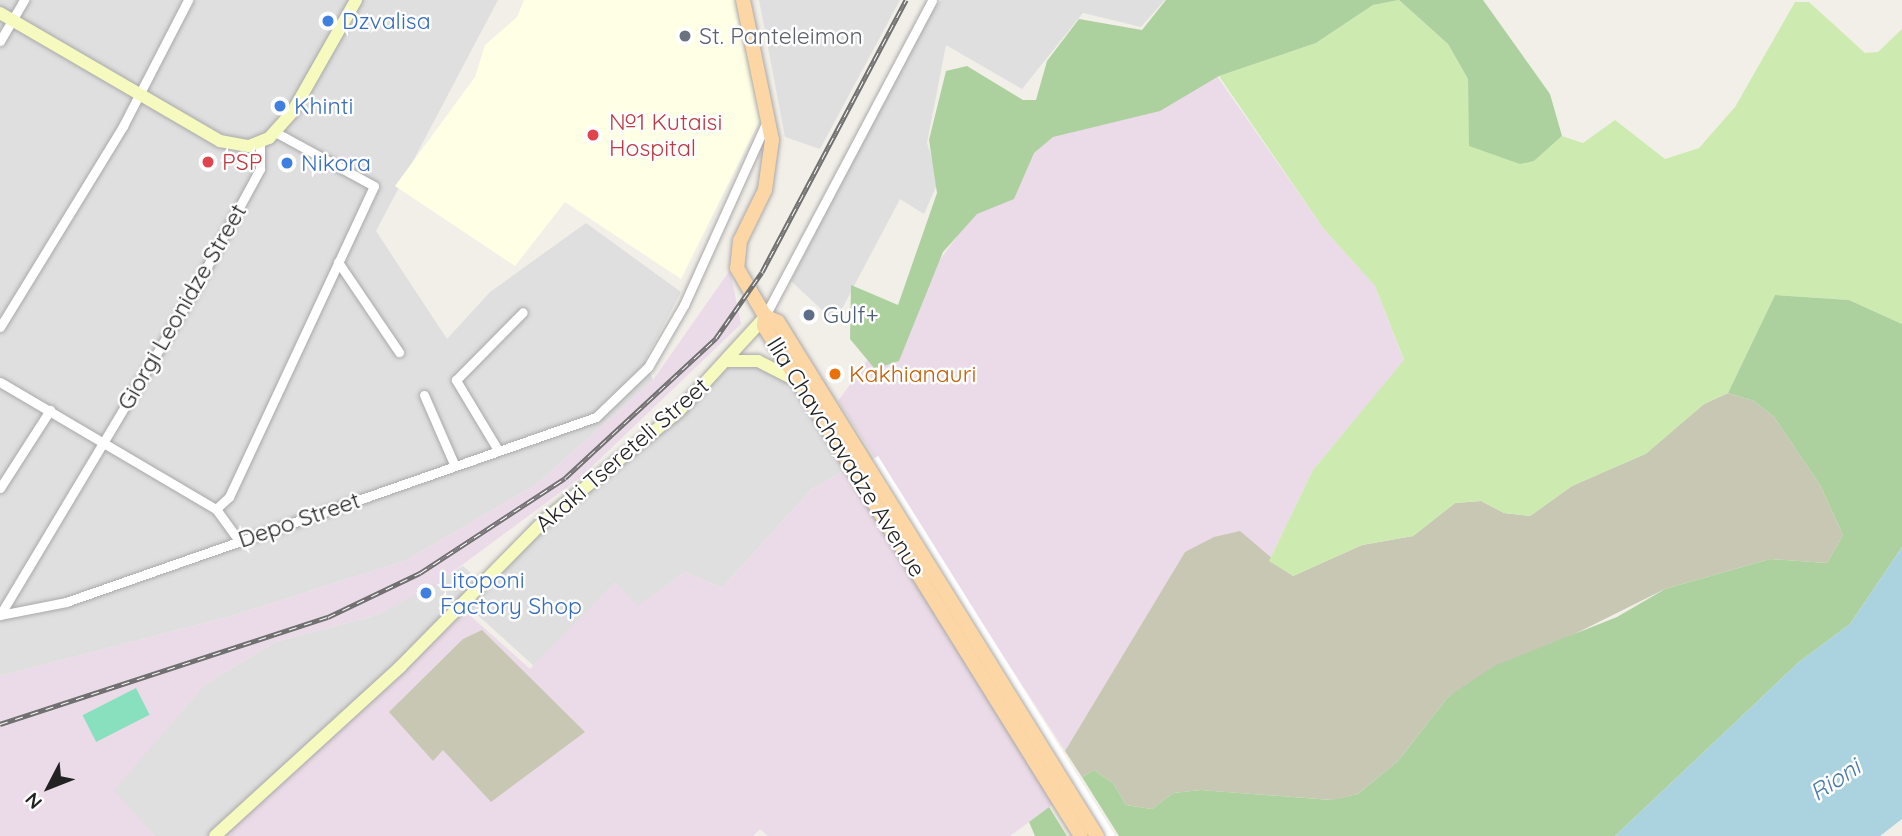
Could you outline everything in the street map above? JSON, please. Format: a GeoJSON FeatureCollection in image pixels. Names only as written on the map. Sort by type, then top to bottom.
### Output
{"type":"FeatureCollection","features":[{"type":"Feature","properties":{"kind":"main road"},"geometry":{"type":"LineString","coordinates":[[0,13],[220,141],[260,143],[275,132],[356,0]]}},
{"type":"Feature","properties":{"kind":"main road"},"geometry":{"type":"LineString","coordinates":[[743,0],[769,118],[765,190],[737,261],[765,316]]}},
{"type":"Feature","properties":{"kind":"main road","name":"Akaki Tsereteli Street"},"geometry":{"type":"LineString","coordinates":[[215,836],[400,667],[545,520],[678,412],[728,361],[765,316]]}},
{"type":"Feature","properties":{"kind":"main road","name":"Ilia Chavchavadze Avenue"},"geometry":{"type":"LineString","coordinates":[[1081,836],[859,463],[778,322],[765,316],[764,326],[799,382],[859,463],[1097,836]]}},
{"type":"Feature","properties":{"kind":"main road"},"geometry":{"type":"LineString","coordinates":[[728,361],[758,361],[799,382]]}},
{"type":"Feature","properties":{"kind":"street"},"geometry":{"type":"LineString","coordinates":[[0,41],[23,0]]}},
{"type":"Feature","properties":{"kind":"street"},"geometry":{"type":"LineString","coordinates":[[0,327],[137,94],[188,0]]}},
{"type":"Feature","properties":{"kind":"street","name":"Akaki Tsereteli Street"},"geometry":{"type":"LineString","coordinates":[[765,316],[932,0]]}},
{"type":"Feature","properties":{"kind":"street","name":"Depo Street"},"geometry":{"type":"LineString","coordinates":[[0,615],[66,602],[454,464],[596,417],[648,367],[684,305],[769,118]]}},
{"type":"Feature","properties":{"kind":"street"},"geometry":{"type":"LineString","coordinates":[[216,509],[229,497],[374,186],[275,132]]}},
{"type":"Feature","properties":{"kind":"street","name":"Giorgi Leonidze Street"},"geometry":{"type":"LineString","coordinates":[[0,615],[260,170],[260,143]]}},
{"type":"Feature","properties":{"kind":"street"},"geometry":{"type":"LineString","coordinates":[[338,262],[399,352]]}},
{"type":"Feature","properties":{"kind":"street"},"geometry":{"type":"LineString","coordinates":[[498,450],[456,380],[523,312]]}},
{"type":"Feature","properties":{"kind":"street"},"geometry":{"type":"LineString","coordinates":[[0,382],[216,509],[239,541]]}},
{"type":"Feature","properties":{"kind":"street"},"geometry":{"type":"LineString","coordinates":[[424,395],[454,464]]}},
{"type":"Feature","properties":{"kind":"street"},"geometry":{"type":"LineString","coordinates":[[0,488],[50,411]]}},
{"type":"Feature","properties":{"kind":"shaded area"},"geometry":{"type":"Polygon","coordinates":[[[0,0],[498,0],[376,231],[447,339],[490,292],[586,223],[681,292],[645,360],[653,380],[537,484],[407,560],[232,616],[0,676],[0,0]]]}},
{"type":"Feature","properties":{"kind":"shaded area","name":"№1 Kutaisi Hospital"},"geometry":{"type":"Polygon","coordinates":[[[524,0],[735,0],[761,118],[681,279],[565,202],[515,266],[395,186],[475,77],[485,45],[517,17],[524,0]]]}},
{"type":"Feature","properties":{"kind":"shaded area"},"geometry":{"type":"Polygon","coordinates":[[[759,0],[900,0],[820,149],[785,137],[759,0]]]}},
{"type":"Feature","properties":{"kind":"shaded area"},"geometry":{"type":"Polygon","coordinates":[[[941,0],[1165,0],[1141,27],[1083,13],[1022,89],[946,45],[927,143],[939,180],[924,214],[900,199],[835,322],[791,281],[917,31],[941,0]]]}},
{"type":"Feature","properties":{"kind":"shaded area"},"geometry":{"type":"Polygon","coordinates":[[[1180,23],[1323,228],[1375,286],[1404,361],[1313,470],[1269,561],[1240,531],[1185,552],[1065,751],[838,401],[1043,117],[1180,23]]]}},
{"type":"Feature","properties":{"kind":"shaded area"},"geometry":{"type":"Polygon","coordinates":[[[730,270],[741,324],[581,477],[439,582],[377,615],[275,642],[204,685],[114,790],[154,836],[0,836],[0,676],[232,616],[407,560],[537,484],[653,380],[730,270]]]}},
{"type":"Feature","properties":{"kind":"shaded area"},"geometry":{"type":"Polygon","coordinates":[[[729,363],[763,366],[799,389],[849,468],[812,489],[722,588],[685,572],[638,607],[615,583],[534,666],[462,601],[210,836],[154,836],[113,790],[204,685],[275,642],[377,615],[463,566],[484,584],[729,363]]]}},
{"type":"Feature","properties":{"kind":"shaded area"},"geometry":{"type":"Polygon","coordinates":[[[1728,393],[1754,401],[1774,417],[1820,485],[1843,535],[1827,563],[1770,559],[1665,589],[1448,697],[1398,761],[1358,794],[1332,800],[1201,790],[1173,793],[1152,809],[1126,805],[1113,783],[1094,770],[1082,777],[1065,751],[1185,552],[1214,537],[1240,531],[1293,576],[1362,545],[1413,536],[1455,503],[1481,501],[1504,513],[1530,516],[1572,486],[1646,453],[1704,404],[1728,393]]]}},
{"type":"Feature","properties":{"kind":"shaded area"},"geometry":{"type":"Polygon","coordinates":[[[849,468],[1056,802],[1010,836],[768,836],[760,829],[753,836],[221,836],[464,610],[530,669],[615,583],[638,606],[685,572],[722,588],[812,489],[849,468]]]}},
{"type":"Feature","properties":{"kind":"shaded area"},"geometry":{"type":"Polygon","coordinates":[[[482,630],[585,732],[491,802],[443,750],[433,761],[389,712],[463,639],[482,630]]]}},
{"type":"Feature","properties":{"kind":"green space"},"geometry":{"type":"Polygon","coordinates":[[[1166,0],[1399,0],[1373,5],[1316,43],[1219,76],[1160,111],[1053,137],[1034,153],[1014,199],[977,214],[943,252],[899,361],[875,369],[850,339],[851,285],[898,305],[937,193],[929,140],[946,71],[967,66],[1023,100],[1036,100],[1047,61],[1079,19],[1142,30],[1166,0]]]}},
{"type":"Feature","properties":{"kind":"green space"},"geometry":{"type":"Polygon","coordinates":[[[1399,0],[1448,44],[1468,79],[1470,146],[1520,163],[1534,161],[1562,136],[1583,143],[1615,120],[1665,159],[1699,148],[1735,107],[1795,2],[1809,2],[1865,53],[1878,52],[1902,29],[1902,324],[1849,300],[1775,295],[1728,393],[1704,404],[1646,454],[1572,486],[1530,516],[1504,513],[1481,501],[1455,503],[1413,536],[1362,545],[1293,576],[1269,561],[1313,470],[1404,360],[1375,286],[1323,228],[1219,76],[1316,43],[1373,5],[1399,0]]]}},
{"type":"Feature","properties":{"kind":"green space"},"geometry":{"type":"Polygon","coordinates":[[[1399,0],[1483,0],[1550,94],[1562,136],[1534,161],[1520,164],[1469,146],[1468,79],[1448,44],[1399,0]]]}},
{"type":"Feature","properties":{"kind":"green space"},"geometry":{"type":"Polygon","coordinates":[[[1775,295],[1849,300],[1902,324],[1902,547],[1850,624],[1799,662],[1615,836],[1119,836],[1082,777],[1094,770],[1113,783],[1126,805],[1152,809],[1173,793],[1201,790],[1331,800],[1358,794],[1398,761],[1448,697],[1494,666],[1617,617],[1665,589],[1770,559],[1827,563],[1843,535],[1820,485],[1774,417],[1754,401],[1728,393],[1775,295]]]}},
{"type":"Feature","properties":{"kind":"green space"},"geometry":{"type":"Polygon","coordinates":[[[136,688],[150,715],[96,742],[83,715],[136,688]]]}},
{"type":"Feature","properties":{"kind":"green space"},"geometry":{"type":"Polygon","coordinates":[[[1049,807],[1067,836],[1035,836],[1029,822],[1049,807]]]}},
{"type":"Feature","properties":{"kind":"water","name":"Rioni"},"geometry":{"type":"Polygon","coordinates":[[[1902,547],[1902,819],[1880,836],[1615,836],[1799,662],[1850,624],[1902,547]]]}},
{"type":"Feature","properties":{"kind":"pier"},"geometry":{"type":"Polygon","coordinates":[[[878,456],[1115,835],[1074,836],[848,475],[878,456]]]}},
{"type":"Feature","properties":{"kind":"railway"},"geometry":{"type":"LineString","coordinates":[[0,724],[328,617],[420,573],[565,478],[716,338],[762,272],[906,0]]}},
{"type":"Feature","properties":{"kind":"place","name":"Dzvalisa"},"geometry":{"type":"Point","coordinates":[328,21]}},
{"type":"Feature","properties":{"kind":"place","name":"St. Panteleimon"},"geometry":{"type":"Point","coordinates":[685,36]}},
{"type":"Feature","properties":{"kind":"place","name":"Khinti"},"geometry":{"type":"Point","coordinates":[280,106]}},
{"type":"Feature","properties":{"kind":"place","name":"№1 Kutaisi Hospital"},"geometry":{"type":"Point","coordinates":[593,135]}},
{"type":"Feature","properties":{"kind":"place","name":"PSP"},"geometry":{"type":"Point","coordinates":[208,162]}},
{"type":"Feature","properties":{"kind":"place","name":"Nikora"},"geometry":{"type":"Point","coordinates":[287,163]}},
{"type":"Feature","properties":{"kind":"place","name":"Gulf+"},"geometry":{"type":"Point","coordinates":[809,315]}},
{"type":"Feature","properties":{"kind":"place","name":"Kakhianauri"},"geometry":{"type":"Point","coordinates":[835,374]}},
{"type":"Feature","properties":{"kind":"place","name":"Litoponi Factory Shop"},"geometry":{"type":"Point","coordinates":[426,593]}}]}
